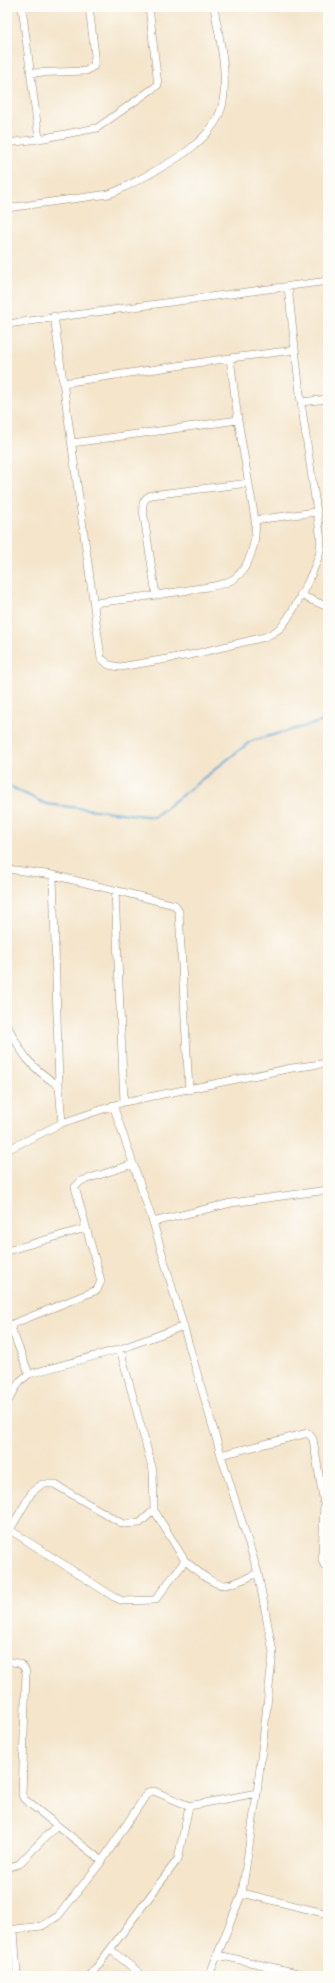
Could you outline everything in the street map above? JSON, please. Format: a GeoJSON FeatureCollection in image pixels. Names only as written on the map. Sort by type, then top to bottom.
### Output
{"type":"FeatureCollection","features":[{"type":"Feature","properties":{"kind":"street"},"geometry":{"type":"LineString","coordinates":[[22,7],[39,139]]}},
{"type":"Feature","properties":{"kind":"street"},"geometry":{"type":"LineString","coordinates":[[30,73],[86,71],[94,66],[95,55],[89,7]]}},
{"type":"Feature","properties":{"kind":"street"},"geometry":{"type":"LineString","coordinates":[[7,143],[39,139],[97,128],[158,85],[149,7]]}},
{"type":"Feature","properties":{"kind":"street"},"geometry":{"type":"LineString","coordinates":[[7,208],[109,194],[187,152],[202,140],[220,112],[223,97],[224,82],[214,7]]}},
{"type":"Feature","properties":{"kind":"street"},"geometry":{"type":"LineString","coordinates":[[7,324],[54,316],[288,287],[328,280]]}},
{"type":"Feature","properties":{"kind":"street"},"geometry":{"type":"LineString","coordinates":[[54,316],[101,658],[109,665],[120,667],[190,654],[265,637],[274,632],[282,625],[300,594],[319,554],[321,545],[301,402],[288,287]]}},
{"type":"Feature","properties":{"kind":"street"},"geometry":{"type":"LineString","coordinates":[[63,383],[230,358],[295,350]]}},
{"type":"Feature","properties":{"kind":"street"},"geometry":{"type":"LineString","coordinates":[[94,603],[223,584],[234,579],[240,573],[252,549],[256,530],[238,420],[230,358]]}},
{"type":"Feature","properties":{"kind":"street"},"geometry":{"type":"LineString","coordinates":[[301,402],[328,399]]}},
{"type":"Feature","properties":{"kind":"street"},"geometry":{"type":"LineString","coordinates":[[72,443],[238,420]]}},
{"type":"Feature","properties":{"kind":"street"},"geometry":{"type":"LineString","coordinates":[[156,595],[143,510],[143,501],[146,497],[151,494],[249,483]]}},
{"type":"Feature","properties":{"kind":"street"},"geometry":{"type":"LineString","coordinates":[[255,520],[316,512]]}},
{"type":"Feature","properties":{"kind":"street"},"geometry":{"type":"LineString","coordinates":[[300,594],[328,607]]}},
{"type":"Feature","properties":{"kind":"street"},"geometry":{"type":"LineString","coordinates":[[7,869],[53,875],[175,905],[179,912],[189,1090]]}},
{"type":"Feature","properties":{"kind":"street"},"geometry":{"type":"LineString","coordinates":[[53,875],[59,1086],[62,1123]]}},
{"type":"Feature","properties":{"kind":"street"},"geometry":{"type":"LineString","coordinates":[[115,891],[124,1102]]}},
{"type":"Feature","properties":{"kind":"street"},"geometry":{"type":"LineString","coordinates":[[7,1025],[22,1054],[43,1075],[59,1086]]}},
{"type":"Feature","properties":{"kind":"street"},"geometry":{"type":"LineString","coordinates":[[7,1150],[62,1123],[124,1102],[292,1068],[328,1064]]}},
{"type":"Feature","properties":{"kind":"street"},"geometry":{"type":"LineString","coordinates":[[113,1105],[153,1222],[221,1455],[258,1573],[273,1652],[257,1793],[242,1893],[209,1976]]}},
{"type":"Feature","properties":{"kind":"street"},"geometry":{"type":"LineString","coordinates":[[29,1374],[9,1325],[97,1290],[101,1282],[76,1187],[81,1181],[133,1164]]}},
{"type":"Feature","properties":{"kind":"street"},"geometry":{"type":"LineString","coordinates":[[153,1222],[231,1203],[328,1190]]}},
{"type":"Feature","properties":{"kind":"street"},"geometry":{"type":"LineString","coordinates":[[7,1251],[86,1228]]}},
{"type":"Feature","properties":{"kind":"street"},"geometry":{"type":"LineString","coordinates":[[7,1403],[20,1381],[29,1374],[120,1349],[184,1326]]}},
{"type":"Feature","properties":{"kind":"street"},"geometry":{"type":"LineString","coordinates":[[120,1349],[153,1471],[154,1510],[185,1561],[213,1582],[226,1585],[258,1573]]}},
{"type":"Feature","properties":{"kind":"street"},"geometry":{"type":"LineString","coordinates":[[221,1455],[308,1433],[313,1439],[326,1504],[322,1559],[324,1565],[328,1568]]}},
{"type":"Feature","properties":{"kind":"street"},"geometry":{"type":"LineString","coordinates":[[154,1510],[140,1522],[123,1524],[54,1484],[42,1484],[32,1492],[8,1532],[123,1601],[155,1600],[185,1561]]}},
{"type":"Feature","properties":{"kind":"street"},"geometry":{"type":"LineString","coordinates":[[7,1661],[21,1663],[25,1668],[26,1673],[22,1795],[24,1799],[102,1861]]}},
{"type":"Feature","properties":{"kind":"street"},"geometry":{"type":"LineString","coordinates":[[17,1976],[10,1930],[42,1926],[58,1916],[102,1861],[148,1792],[154,1791],[189,1806],[257,1793]]}},
{"type":"Feature","properties":{"kind":"street"},"geometry":{"type":"LineString","coordinates":[[90,1976],[178,1860],[189,1806]]}},
{"type":"Feature","properties":{"kind":"street"},"geometry":{"type":"LineString","coordinates":[[7,1868],[19,1864],[57,1825]]}},
{"type":"Feature","properties":{"kind":"street"},"geometry":{"type":"LineString","coordinates":[[242,1893],[328,1914]]}},
{"type":"Feature","properties":{"kind":"street"},"geometry":{"type":"LineString","coordinates":[[111,1950],[143,1976]]}},
{"type":"Feature","properties":{"kind":"street"},"geometry":{"type":"LineString","coordinates":[[218,1955],[311,1976]]}},
{"type":"Feature","properties":{"kind":"street"},"geometry":{"type":"LineString","coordinates":[[268,1966],[270,1976]]}},
{"type":"Feature","properties":{"kind":"waterway"},"geometry":{"type":"LineString","coordinates":[[7,785],[46,804],[154,817],[251,741],[328,720]]}}]}
